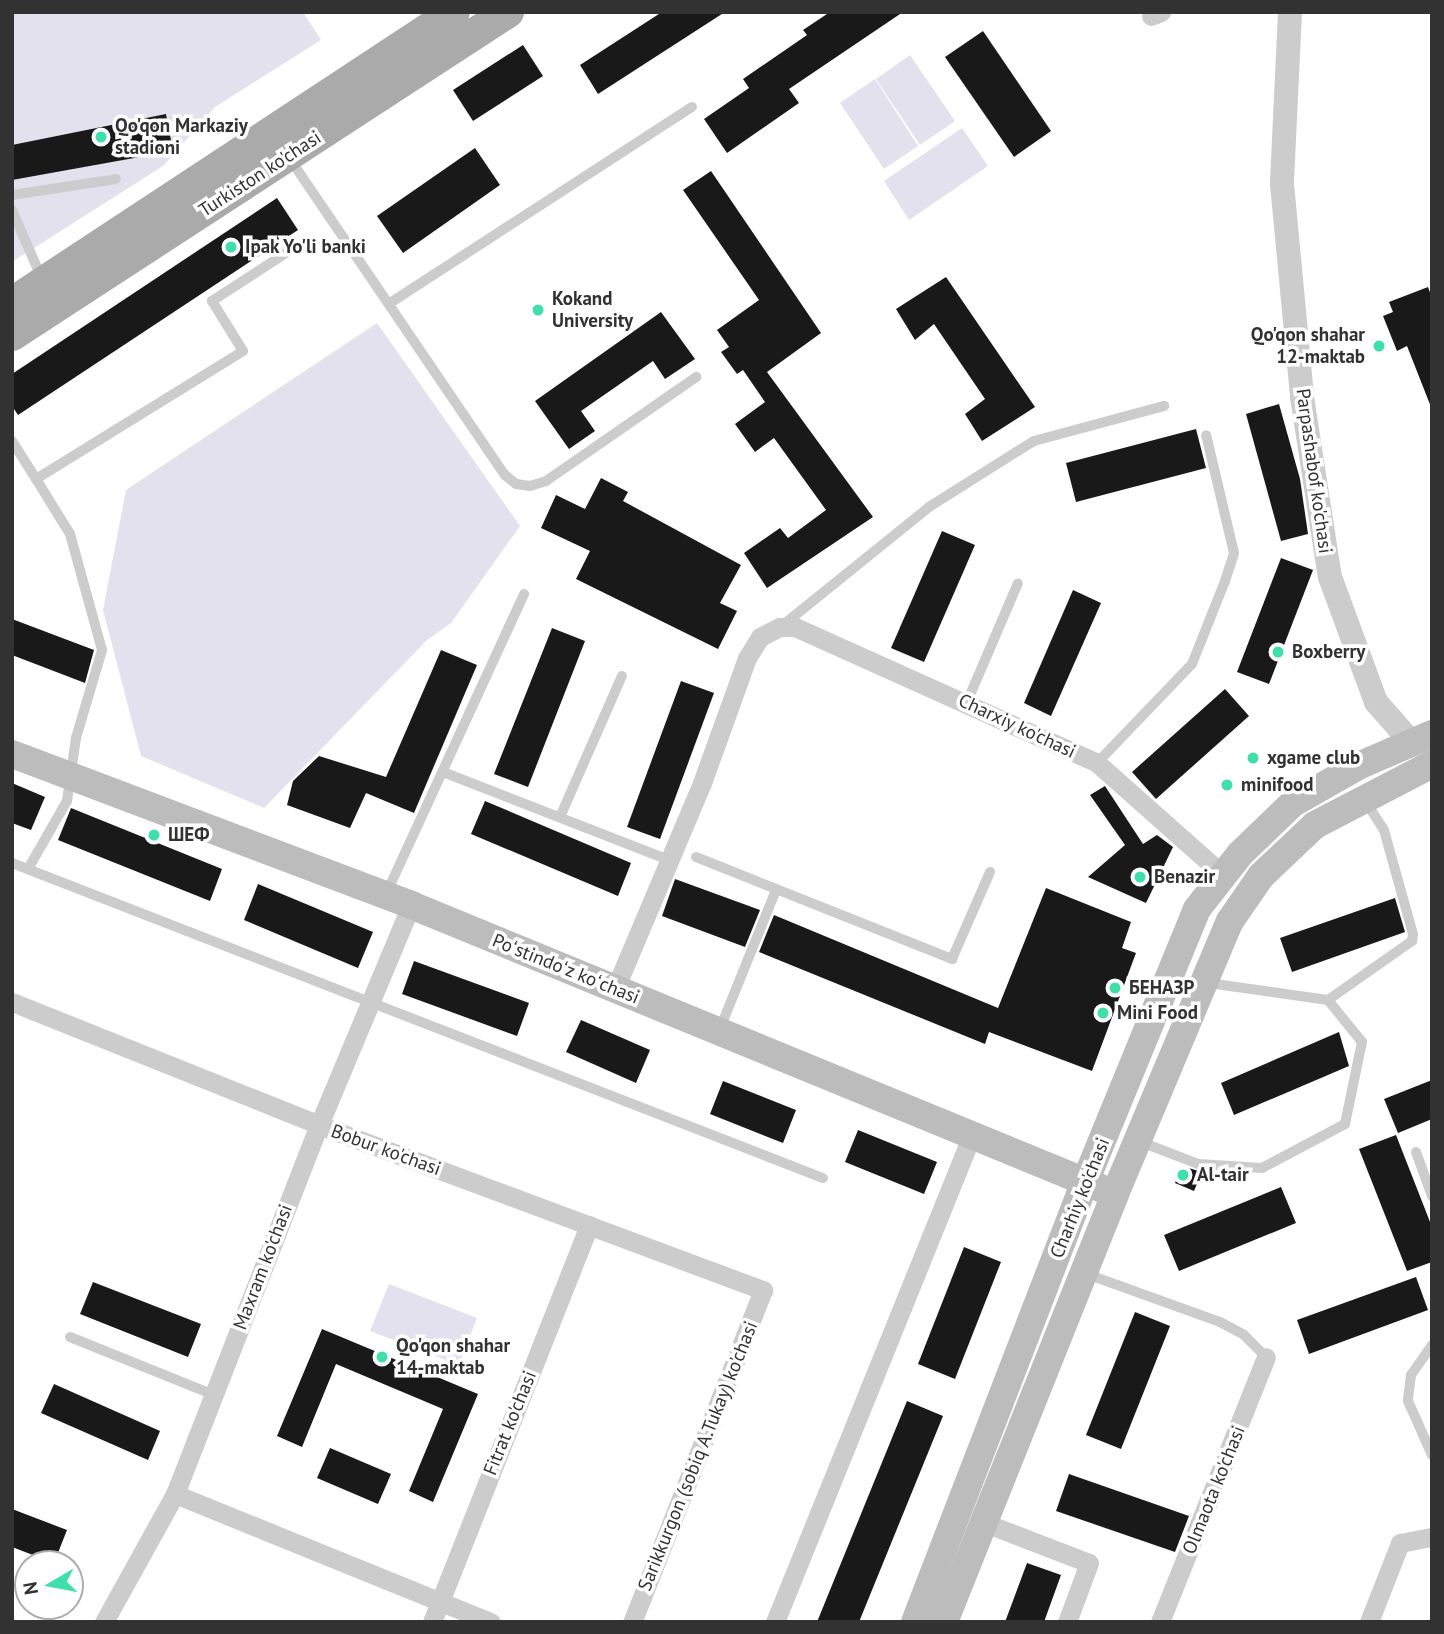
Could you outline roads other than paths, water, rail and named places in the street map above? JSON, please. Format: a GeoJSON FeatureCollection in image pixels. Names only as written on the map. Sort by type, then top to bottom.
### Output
{"type":"FeatureCollection","features":[{"type":"Feature","properties":{"kind":"main road","name":"Turkiston ko'chasi"},"geometry":{"type":"LineString","coordinates":[[12,303],[454,12]]}},
{"type":"Feature","properties":{"kind":"main road","name":"Turkiston ko'chasi"},"geometry":{"type":"LineString","coordinates":[[12,335],[508,12]]}},
{"type":"Feature","properties":{"kind":"main road","name":"Charhiy ko'chasi"},"geometry":{"type":"LineString","coordinates":[[915,1622],[1085,1182],[1198,909],[1223,875],[1293,803],[1421,738]]}},
{"type":"Feature","properties":{"kind":"main road","name":"Poʻstindoʻz koʻchasi"},"geometry":{"type":"LineString","coordinates":[[12,754],[398,901],[1115,1194]]}},
{"type":"Feature","properties":{"kind":"main road","name":"Charhiy ko'chasi"},"geometry":{"type":"LineString","coordinates":[[944,1622],[1115,1194],[1230,921],[1261,876],[1315,825],[1363,797],[1431,764]]}},
{"type":"Feature","properties":{"kind":"street","name":"Parpashabof ko'chasi"},"geometry":{"type":"LineString","coordinates":[[1290,12],[1282,184],[1303,397],[1330,577],[1376,702],[1421,738]]}},
{"type":"Feature","properties":{"kind":"street","name":"Charxiy ko'chasi"},"geometry":{"type":"LineString","coordinates":[[780,627],[795,627],[967,702],[1097,763],[1223,875]]}},
{"type":"Feature","properties":{"kind":"street"},"geometry":{"type":"LineString","coordinates":[[614,989],[669,860],[747,658],[760,637],[780,627]]}},
{"type":"Feature","properties":{"kind":"street","name":"Maxram ko'chasi"},"geometry":{"type":"LineString","coordinates":[[108,1619],[175,1494],[319,1125],[371,1000],[398,901]]}},
{"type":"Feature","properties":{"kind":"street","name":"Bobur ko'chasi"},"geometry":{"type":"LineString","coordinates":[[12,1002],[319,1125],[763,1290]]}},
{"type":"Feature","properties":{"kind":"street"},"geometry":{"type":"LineString","coordinates":[[775,1622],[972,1135]]}},
{"type":"Feature","properties":{"kind":"street","name":"Fitrat ko'chasi"},"geometry":{"type":"LineString","coordinates":[[432,1622],[589,1225]]}},
{"type":"Feature","properties":{"kind":"street","name":"Sarikkurgon (sobiq A.Tukay) ko'chasi"},"geometry":{"type":"LineString","coordinates":[[632,1622],[763,1290]]}},
{"type":"Feature","properties":{"kind":"street","name":"Olmaota ko'chasi"},"geometry":{"type":"LineString","coordinates":[[1160,1622],[1266,1357]]}},
{"type":"Feature","properties":{"kind":"street"},"geometry":{"type":"LineString","coordinates":[[175,1494],[491,1622]]}},
{"type":"Feature","properties":{"kind":"street"},"geometry":{"type":"LineString","coordinates":[[985,1523],[1089,1563],[1067,1622]]}},
{"type":"Feature","properties":{"kind":"street"},"geometry":{"type":"LineString","coordinates":[[1369,1622],[1400,1543],[1432,1536]]}},
{"type":"Feature","properties":{"kind":"lane"},"geometry":{"type":"LineString","coordinates":[[390,303],[692,107]]}},
{"type":"Feature","properties":{"kind":"lane"},"geometry":{"type":"LineString","coordinates":[[288,156],[505,475],[516,484],[530,486],[546,481],[696,377]]}},
{"type":"Feature","properties":{"kind":"lane"},"geometry":{"type":"LineString","coordinates":[[12,195],[116,179]]}},
{"type":"Feature","properties":{"kind":"lane"},"geometry":{"type":"LineString","coordinates":[[12,210],[43,282]]}},
{"type":"Feature","properties":{"kind":"lane"},"geometry":{"type":"LineString","coordinates":[[36,479],[243,351],[212,301],[286,253]]}},
{"type":"Feature","properties":{"kind":"lane"},"geometry":{"type":"LineString","coordinates":[[780,627],[929,507],[1034,441],[1164,406]]}},
{"type":"Feature","properties":{"kind":"lane"},"geometry":{"type":"LineString","coordinates":[[1097,763],[1192,664],[1228,572],[1234,553],[1206,435]]}},
{"type":"Feature","properties":{"kind":"lane"},"geometry":{"type":"LineString","coordinates":[[12,441],[70,534],[102,650],[76,738],[67,801],[28,869]]}},
{"type":"Feature","properties":{"kind":"lane"},"geometry":{"type":"LineString","coordinates":[[967,702],[1018,583]]}},
{"type":"Feature","properties":{"kind":"lane"},"geometry":{"type":"LineString","coordinates":[[398,901],[443,772],[524,594]]}},
{"type":"Feature","properties":{"kind":"lane"},"geometry":{"type":"LineString","coordinates":[[560,817],[622,676]]}},
{"type":"Feature","properties":{"kind":"lane"},"geometry":{"type":"LineString","coordinates":[[443,772],[669,860]]}},
{"type":"Feature","properties":{"kind":"lane"},"geometry":{"type":"LineString","coordinates":[[1328,1000],[1412,941],[1413,934],[1384,830],[1363,797]]}},
{"type":"Feature","properties":{"kind":"lane"},"geometry":{"type":"LineString","coordinates":[[696,857],[952,959],[990,872]]}},
{"type":"Feature","properties":{"kind":"lane"},"geometry":{"type":"LineString","coordinates":[[12,863],[371,1000],[823,1178]]}},
{"type":"Feature","properties":{"kind":"lane"},"geometry":{"type":"LineString","coordinates":[[719,1031],[776,890]]}},
{"type":"Feature","properties":{"kind":"lane"},"geometry":{"type":"LineString","coordinates":[[1138,1140],[1198,1164],[1262,1168],[1345,1124],[1362,1042],[1328,1000],[1204,982]]}},
{"type":"Feature","properties":{"kind":"lane"},"geometry":{"type":"LineString","coordinates":[[1416,1152],[1432,1196]]}},
{"type":"Feature","properties":{"kind":"lane"},"geometry":{"type":"LineString","coordinates":[[1084,1273],[1220,1322],[1244,1335],[1266,1357]]}},
{"type":"Feature","properties":{"kind":"lane"},"geometry":{"type":"LineString","coordinates":[[70,1337],[214,1395]]}},
{"type":"Feature","properties":{"kind":"lane"},"geometry":{"type":"LineString","coordinates":[[1432,1345],[1411,1375],[1408,1401],[1432,1455]]}},
{"type":"Feature","properties":{"kind":"place","name":"Qo'qon Markaziy stadioni"},"geometry":{"type":"Point","coordinates":[101,137]}},
{"type":"Feature","properties":{"kind":"place","name":"Ipak Yo'li banki"},"geometry":{"type":"Point","coordinates":[231,247]}},
{"type":"Feature","properties":{"kind":"place","name":"Kokand University"},"geometry":{"type":"Point","coordinates":[538,310]}},
{"type":"Feature","properties":{"kind":"place","name":"Qo'qon shahar 12-maktab"},"geometry":{"type":"Point","coordinates":[1379,346]}},
{"type":"Feature","properties":{"kind":"place","name":"Boxberry"},"geometry":{"type":"Point","coordinates":[1278,652]}},
{"type":"Feature","properties":{"kind":"place","name":"xgame club"},"geometry":{"type":"Point","coordinates":[1253,758]}},
{"type":"Feature","properties":{"kind":"place","name":"minifood"},"geometry":{"type":"Point","coordinates":[1227,785]}},
{"type":"Feature","properties":{"kind":"place","name":"ШЕФ"},"geometry":{"type":"Point","coordinates":[154,835]}},
{"type":"Feature","properties":{"kind":"place","name":"Benazir"},"geometry":{"type":"Point","coordinates":[1140,877]}},
{"type":"Feature","properties":{"kind":"place","name":"БЕНАЗР"},"geometry":{"type":"Point","coordinates":[1115,988]}},
{"type":"Feature","properties":{"kind":"place","name":"Mini Food"},"geometry":{"type":"Point","coordinates":[1103,1013]}},
{"type":"Feature","properties":{"kind":"place","name":"Al-tair"},"geometry":{"type":"Point","coordinates":[1183,1175]}},
{"type":"Feature","properties":{"kind":"place","name":"Qo'qon shahar 14-maktab"},"geometry":{"type":"Point","coordinates":[382,1357]}}]}
